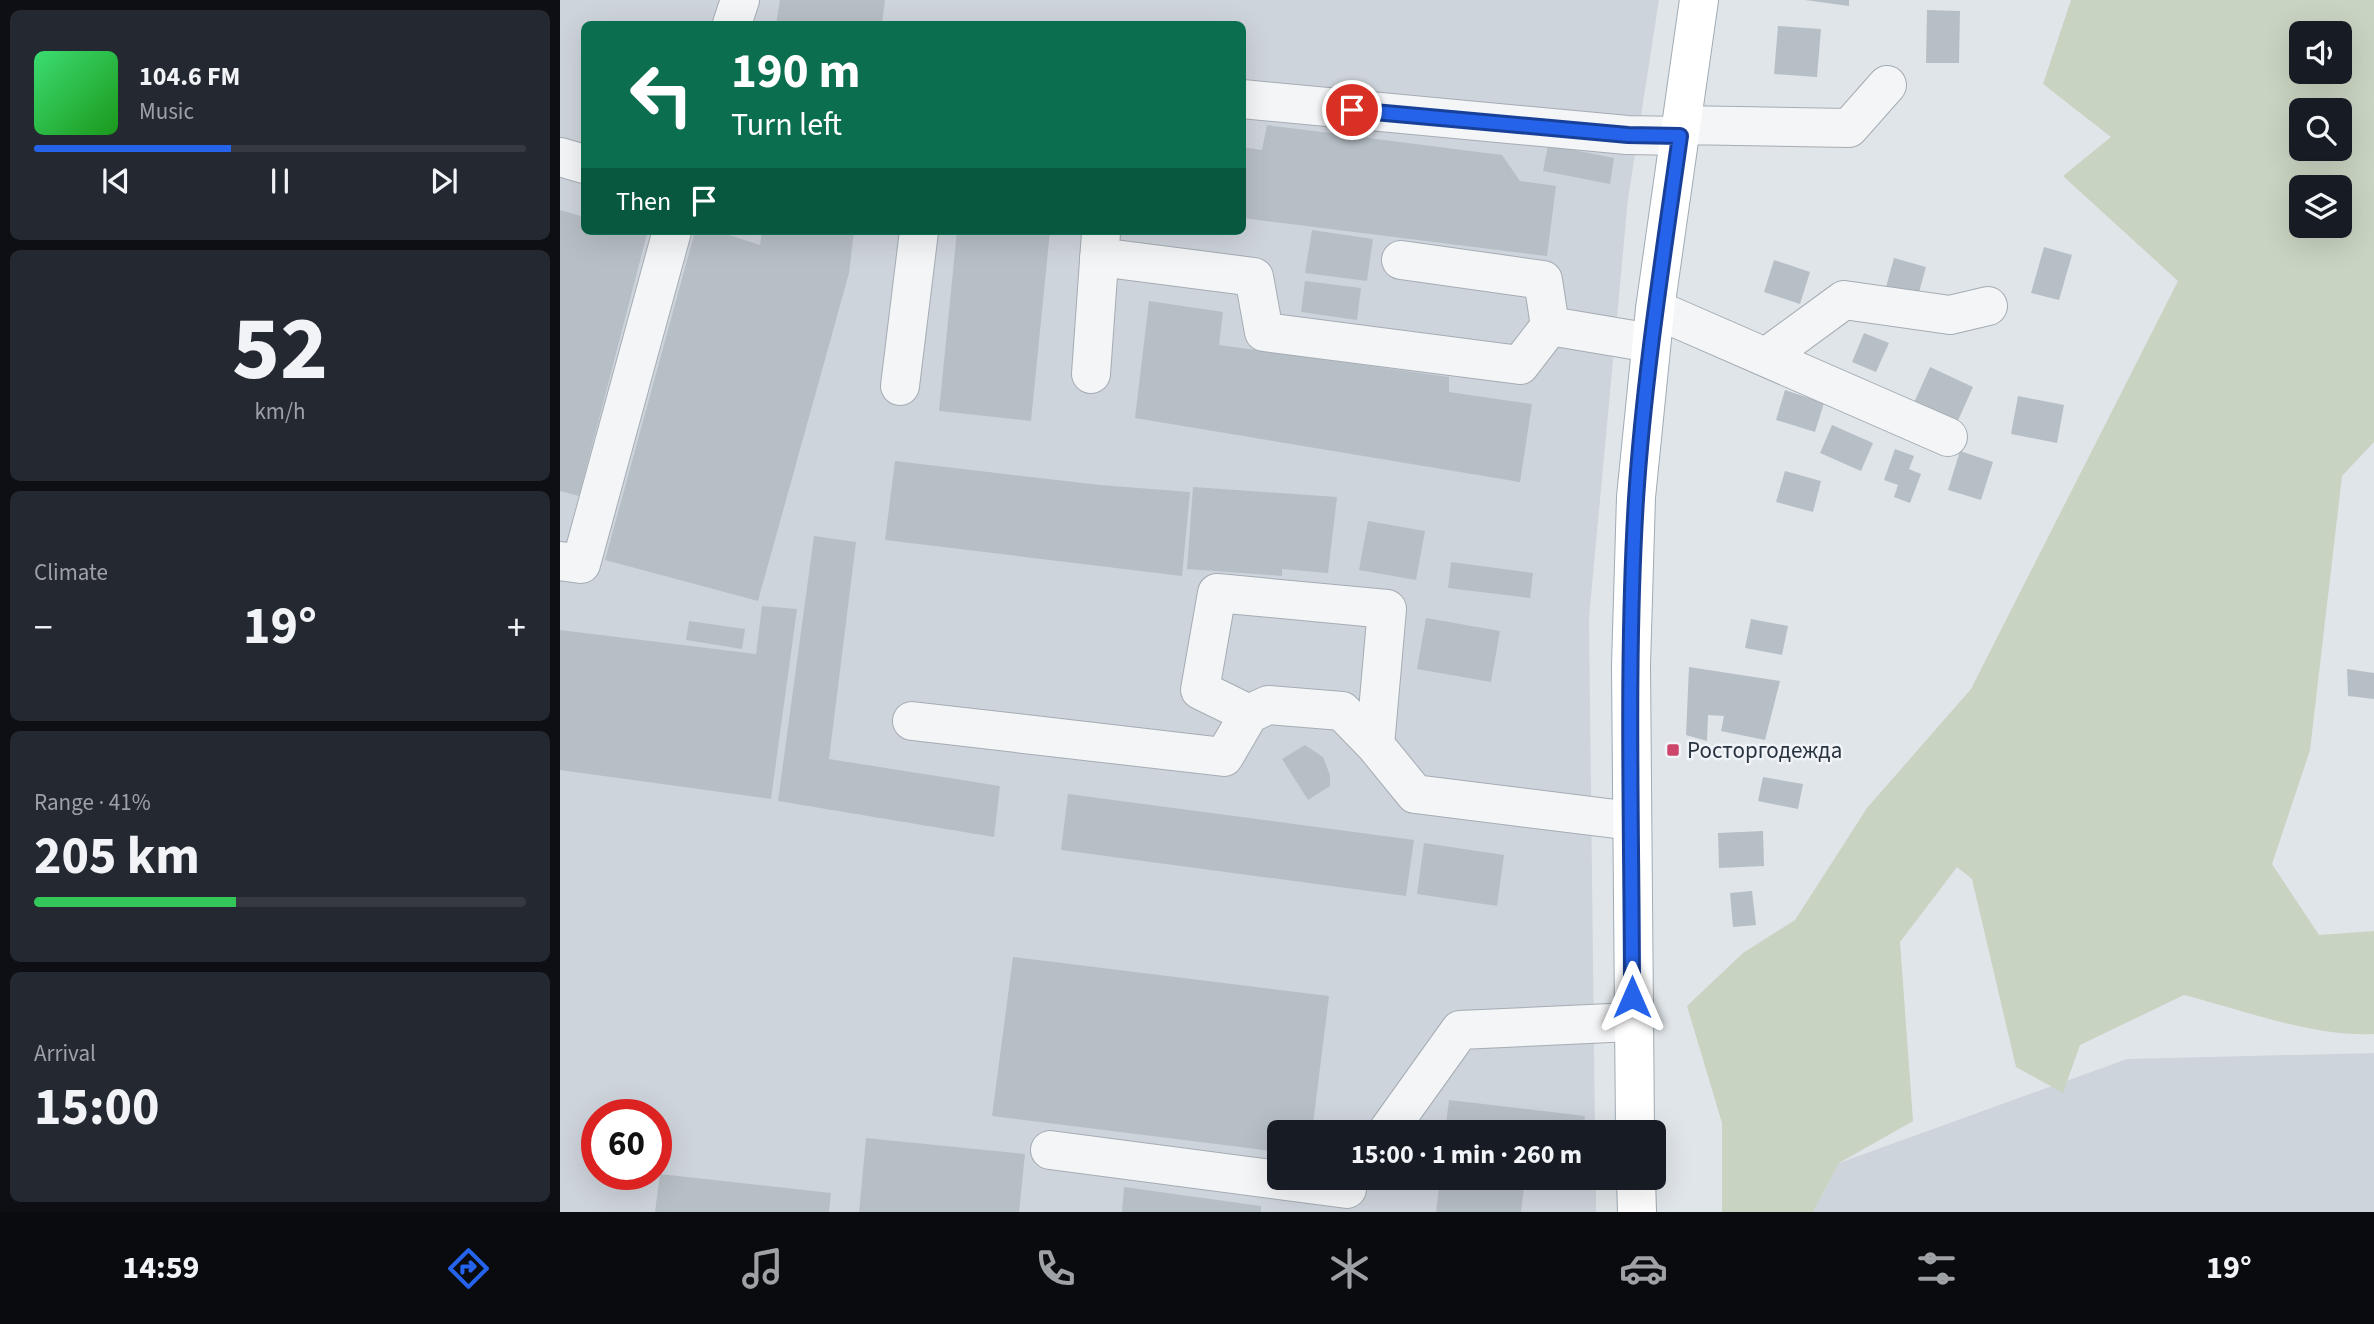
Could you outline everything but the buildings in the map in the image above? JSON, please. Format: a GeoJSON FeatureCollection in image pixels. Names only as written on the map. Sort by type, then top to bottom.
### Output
{"type":"FeatureCollection","features":[{"type":"Feature","properties":{"kind":"main road"},"geometry":{"type":"LineString","coordinates":[[1635,1120],[1631,664],[1635,534],[1653,326],[1699,0]]}},
{"type":"Feature","properties":{"kind":"main road"},"geometry":{"type":"LineString","coordinates":[[1636,1190],[1637,1212]]}},
{"type":"Feature","properties":{"kind":"lane"},"geometry":{"type":"LineString","coordinates":[[733,21],[740,0]]}},
{"type":"Feature","properties":{"kind":"lane"},"geometry":{"type":"LineString","coordinates":[[1246,99],[1628,135],[1681,131],[1849,128],[1887,85]]}},
{"type":"Feature","properties":{"kind":"lane"},"geometry":{"type":"LineString","coordinates":[[560,157],[581,163]]}},
{"type":"Feature","properties":{"kind":"lane"},"geometry":{"type":"LineString","coordinates":[[560,561],[581,564],[671,235]]}},
{"type":"Feature","properties":{"kind":"lane"},"geometry":{"type":"LineString","coordinates":[[900,386],[919,235]]}},
{"type":"Feature","properties":{"kind":"lane"},"geometry":{"type":"LineString","coordinates":[[1091,374],[1100,244],[1254,277],[1264,332],[1520,365],[1550,326],[1542,280],[1401,260]]}},
{"type":"Feature","properties":{"kind":"lane"},"geometry":{"type":"LineString","coordinates":[[1766,357],[1844,300],[1950,315],[1988,306]]}},
{"type":"Feature","properties":{"kind":"lane"},"geometry":{"type":"LineString","coordinates":[[1550,326],[1653,326],[1766,357],[1948,437]]}},
{"type":"Feature","properties":{"kind":"lane"},"geometry":{"type":"LineString","coordinates":[[1249,715],[1200,690],[1217,593],[1387,609],[1375,745]]}},
{"type":"Feature","properties":{"kind":"lane"},"geometry":{"type":"LineString","coordinates":[[912,721],[1224,757],[1249,715],[1268,705],[1342,711],[1375,745],[1415,794],[1632,821]]}},
{"type":"Feature","properties":{"kind":"lane"},"geometry":{"type":"LineString","coordinates":[[1396,1120],[1460,1030],[1632,1022]]}},
{"type":"Feature","properties":{"kind":"lane"},"geometry":{"type":"LineString","coordinates":[[1050,1150],[1349,1193]]}},
{"type":"Feature","properties":{"kind":"shaded area"},"geometry":{"type":"Polygon","coordinates":[[[560,0],[1659,0],[1628,199],[1589,618],[1595,1120],[1267,1120],[1267,1190],[1596,1190],[1596,1212],[560,1212],[560,0]]]}},
{"type":"Feature","properties":{"kind":"shaded area"},"geometry":{"type":"Polygon","coordinates":[[[2374,1053],[2374,1212],[1813,1212],[1839,1163],[2127,1059],[2374,1053]]]}},
{"type":"Feature","properties":{"kind":"green space"},"geometry":{"type":"Polygon","coordinates":[[[2071,0],[2374,0],[2374,442],[2342,476],[2310,750],[2272,864],[2319,935],[2374,931],[2374,1034],[2351,1034],[2303,1027],[2184,995],[2080,1045],[2063,1093],[2016,1067],[1972,879],[1957,867],[1900,942],[1913,1121],[1839,1163],[1813,1212],[1722,1212],[1722,1123],[1687,1006],[1743,953],[1795,920],[1867,808],[1971,689],[2178,281],[2063,176],[2111,137],[2043,84],[2071,0]]]}},
{"type":"Feature","properties":{"kind":"place","name":"Росторгодежда"},"geometry":{"type":"Point","coordinates":[1673,750]}},
{"type":"Feature","properties":{"kind":"route"},"geometry":{"type":"LineString","coordinates":[[1352,110],[1628,135],[1680,136],[1655,309],[1636,497],[1631,664],[1632,997]]}}]}
